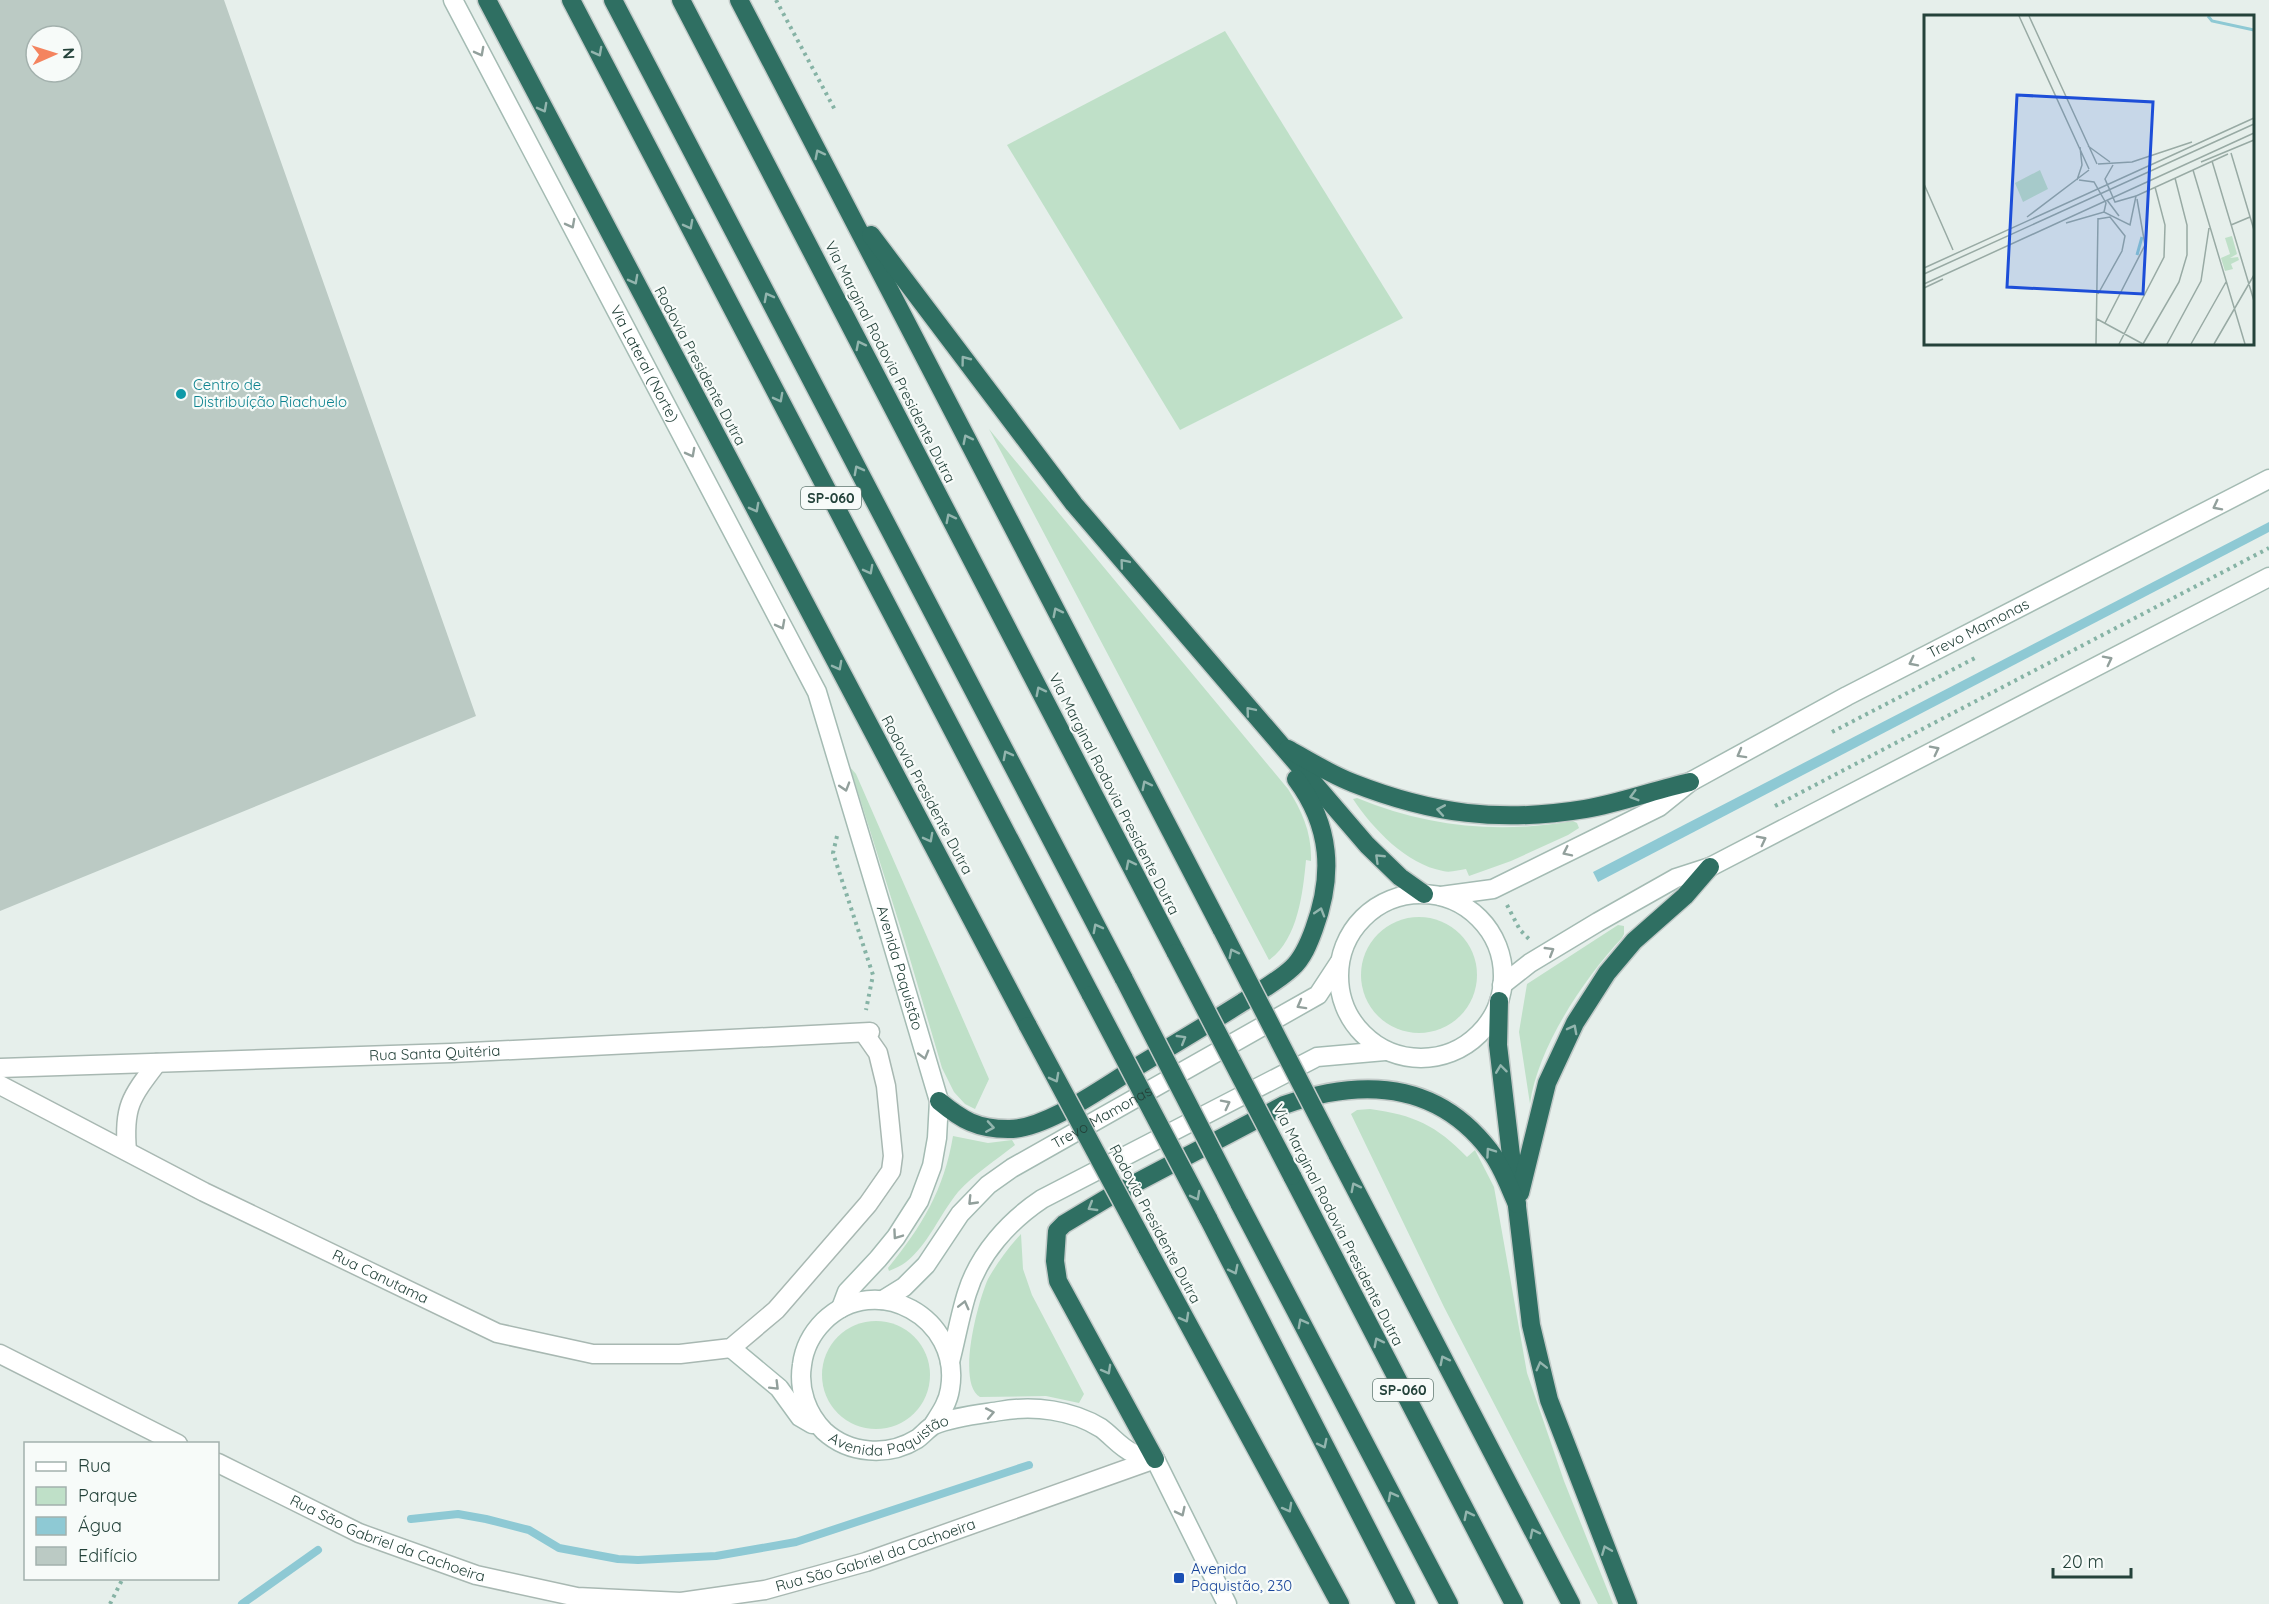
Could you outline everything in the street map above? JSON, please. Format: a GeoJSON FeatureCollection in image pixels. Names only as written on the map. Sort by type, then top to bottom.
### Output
{"type":"FeatureCollection","features":[{"type":"Feature","properties":{"kind":"highway","name":"Rodovia Presidente Dutra"},"geometry":{"type":"LineString","coordinates":[[487,0],[1028,1026],[1337,1600]]}},
{"type":"Feature","properties":{"kind":"highway","name":"SP-060"},"geometry":{"type":"LineString","coordinates":[[571,0],[1208,1218],[1406,1604]]}},
{"type":"Feature","properties":{"kind":"highway","name":"SP-060"},"geometry":{"type":"LineString","coordinates":[[612,0],[1449,1604]]}},
{"type":"Feature","properties":{"kind":"highway","name":"Via Marginal Rodovia Presidente Dutra"},"geometry":{"type":"LineString","coordinates":[[681,0],[1514,1604]]}},
{"type":"Feature","properties":{"kind":"highway"},"geometry":{"type":"LineString","coordinates":[[739,0],[1571,1604]]}},
{"type":"Feature","properties":{"kind":"highway"},"geometry":{"type":"LineString","coordinates":[[839,193],[1074,504],[1278,744],[1376,855],[1400,877],[1433,895]]}},
{"type":"Feature","properties":{"kind":"highway"},"geometry":{"type":"LineString","coordinates":[[1278,744],[1343,779],[1383,794],[1438,810],[1483,815],[1527,815],[1585,809],[1690,782]]}},
{"type":"Feature","properties":{"kind":"highway"},"geometry":{"type":"LineString","coordinates":[[939,1101],[962,1120],[981,1126],[1009,1130],[1022,1128],[1054,1116],[1228,1012],[1294,967],[1308,946],[1324,898],[1327,876],[1326,849],[1321,825],[1309,797],[1292,774],[1278,744]]}},
{"type":"Feature","properties":{"kind":"highway"},"geometry":{"type":"LineString","coordinates":[[1517,1204],[1547,1083],[1575,1023],[1607,973],[1634,941],[1685,896],[1710,867]]}},
{"type":"Feature","properties":{"kind":"highway"},"geometry":{"type":"LineString","coordinates":[[1501,993],[1498,1045],[1530,1325],[1549,1400],[1628,1604]]}},
{"type":"Feature","properties":{"kind":"highway"},"geometry":{"type":"LineString","coordinates":[[1155,1459],[1058,1281],[1055,1261],[1057,1231],[1064,1224],[1109,1197],[1284,1105],[1313,1095],[1356,1089],[1406,1092],[1428,1099],[1467,1124],[1492,1153],[1517,1204]]}},
{"type":"Feature","properties":{"kind":"main road","name":"Via Lateral (Norte)"},"geometry":{"type":"LineString","coordinates":[[453,0],[816,692],[828,731]]}},
{"type":"Feature","properties":{"kind":"main road","name":"Trevo Mamonas"},"geometry":{"type":"LineString","coordinates":[[1501,993],[1493,1017],[1468,1045],[1448,1054],[1428,1059],[1406,1058],[1385,1052],[1368,1040],[1353,1024],[1343,1005],[1338,984],[1340,963],[1350,933],[1374,908],[1407,895],[1433,895],[1493,889],[1659,807],[1690,782],[1847,696],[2269,479]]}},
{"type":"Feature","properties":{"kind":"main road"},"geometry":{"type":"LineString","coordinates":[[1501,993],[1530,963],[1676,878],[1710,867],[2269,577]]}},
{"type":"Feature","properties":{"kind":"main road","name":"Avenida Paquistão"},"geometry":{"type":"LineString","coordinates":[[828,731],[939,1101],[937,1138],[932,1166],[923,1193],[896,1237],[879,1259],[847,1292],[841,1308],[818,1326],[810,1339],[802,1359],[801,1372],[802,1390],[807,1406],[824,1430],[848,1446],[878,1451],[906,1445],[933,1425],[1002,1410],[1028,1407],[1055,1411],[1100,1428],[1132,1452],[1155,1459]]}},
{"type":"Feature","properties":{"kind":"main road"},"geometry":{"type":"LineString","coordinates":[[1433,895],[1458,902],[1484,923],[1499,952],[1501,993]]}},
{"type":"Feature","properties":{"kind":"main road","name":"Trevo Mamonas"},"geometry":{"type":"LineString","coordinates":[[883,1300],[904,1287],[926,1265],[960,1214],[988,1185],[1012,1168],[1318,995],[1340,963]]}},
{"type":"Feature","properties":{"kind":"main road"},"geometry":{"type":"LineString","coordinates":[[824,1430],[800,1418],[778,1388],[731,1348],[776,1310],[868,1204],[891,1171],[893,1156],[886,1086],[878,1053],[864,1033]]}},
{"type":"Feature","properties":{"kind":"main road","name":"Rua Santa Quitéria"},"geometry":{"type":"LineString","coordinates":[[0,1068],[463,1053],[864,1033]]}},
{"type":"Feature","properties":{"kind":"main road","name":"Trevo Mamonas"},"geometry":{"type":"LineString","coordinates":[[933,1425],[944,1409],[950,1391],[950,1362],[968,1291],[981,1262],[999,1236],[1022,1212],[1042,1199],[1317,1057],[1385,1052]]}},
{"type":"Feature","properties":{"kind":"main road"},"geometry":{"type":"LineString","coordinates":[[127,1151],[124,1125],[130,1101],[157,1063]]}},
{"type":"Feature","properties":{"kind":"main road","name":"Rua Canutama"},"geometry":{"type":"LineString","coordinates":[[0,1085],[225,1202],[496,1333],[593,1354],[680,1354],[731,1348]]}},
{"type":"Feature","properties":{"kind":"main road","name":"Trevo Mamonas"},"geometry":{"type":"LineString","coordinates":[[841,1308],[865,1300],[883,1300],[901,1304],[917,1312],[932,1324],[942,1339],[950,1362]]}},
{"type":"Feature","properties":{"kind":"main road"},"geometry":{"type":"LineString","coordinates":[[0,1354],[176,1442]]}},
{"type":"Feature","properties":{"kind":"main road"},"geometry":{"type":"LineString","coordinates":[[1155,1459],[1227,1604]]}},
{"type":"Feature","properties":{"kind":"main road","name":"Rua São Gabriel da Cachoeira"},"geometry":{"type":"LineString","coordinates":[[219,1463],[359,1533],[476,1575],[577,1598],[681,1602],[765,1590],[866,1562],[1155,1459]]}},
{"type":"Feature","properties":{"kind":"path"},"geometry":{"type":"LineString","coordinates":[[776,0],[835,110]]}},
{"type":"Feature","properties":{"kind":"path"},"geometry":{"type":"LineString","coordinates":[[1771,808],[2269,548]]}},
{"type":"Feature","properties":{"kind":"path"},"geometry":{"type":"LineString","coordinates":[[1830,733],[1984,653]]}},
{"type":"Feature","properties":{"kind":"path"},"geometry":{"type":"LineString","coordinates":[[839,830],[833,853],[873,975],[864,1033]]}},
{"type":"Feature","properties":{"kind":"path"},"geometry":{"type":"LineString","coordinates":[[1508,900],[1510,913],[1523,934],[1529,939],[1539,938]]}},
{"type":"Feature","properties":{"kind":"path"},"geometry":{"type":"LineString","coordinates":[[110,1604],[122,1580]]}},
{"type":"Feature","properties":{"kind":"green space"},"geometry":{"type":"Polygon","coordinates":[[[1225,31],[1403,318],[1180,430],[1007,145],[1225,31]]]}},
{"type":"Feature","properties":{"kind":"green space"},"geometry":{"type":"Polygon","coordinates":[[[989,429],[1288,789],[1298,806],[1308,832],[1311,861],[1306,860],[1301,900],[1293,928],[1279,951],[1269,960],[989,429]]]}},
{"type":"Feature","properties":{"kind":"green space"},"geometry":{"type":"Polygon","coordinates":[[[850,767],[856,774],[989,1079],[975,1109],[965,1104],[954,1092],[942,1068],[850,767]]]}},
{"type":"Feature","properties":{"kind":"green space"},"geometry":{"type":"Polygon","coordinates":[[[1357,798],[1410,816],[1463,825],[1517,827],[1573,821],[1579,828],[1511,861],[1469,876],[1466,869],[1443,871],[1416,861],[1404,853],[1370,822],[1353,799],[1357,798]]]}},
{"type":"Feature","properties":{"kind":"green space"},"geometry":{"type":"Polygon","coordinates":[[[1419,917],[1441,922],[1460,934],[1472,953],[1477,975],[1472,997],[1460,1016],[1441,1028],[1419,1033],[1397,1028],[1378,1016],[1366,997],[1361,975],[1366,953],[1378,934],[1397,922],[1419,917]]]}},
{"type":"Feature","properties":{"kind":"green space"},"geometry":{"type":"Polygon","coordinates":[[[1618,925],[1624,926],[1622,938],[1607,954],[1578,994],[1552,1038],[1534,1083],[1530,1104],[1519,1032],[1527,984],[1618,925]]]}},
{"type":"Feature","properties":{"kind":"green space"},"geometry":{"type":"Polygon","coordinates":[[[1370,1109],[1412,1118],[1423,1123],[1445,1137],[1467,1157],[1475,1150],[1494,1187],[1527,1373],[1564,1481],[1613,1604],[1598,1604],[1444,1307],[1351,1114],[1357,1110],[1370,1109]]]}},
{"type":"Feature","properties":{"kind":"green space"},"geometry":{"type":"Polygon","coordinates":[[[953,1136],[988,1143],[1012,1140],[1015,1145],[964,1185],[921,1247],[906,1262],[889,1271],[888,1268],[930,1206],[944,1174],[953,1136]]]}},
{"type":"Feature","properties":{"kind":"green space"},"geometry":{"type":"Polygon","coordinates":[[[1021,1234],[1023,1269],[1032,1295],[1084,1394],[1079,1403],[1046,1396],[980,1397],[973,1389],[969,1359],[979,1305],[991,1273],[1021,1234]]]}},
{"type":"Feature","properties":{"kind":"green space"},"geometry":{"type":"Polygon","coordinates":[[[876,1321],[897,1325],[914,1337],[926,1354],[930,1375],[926,1396],[914,1413],[897,1425],[876,1429],[855,1425],[838,1413],[826,1396],[822,1375],[826,1354],[838,1337],[855,1325],[876,1321]]]}},
{"type":"Feature","properties":{"kind":"water"},"geometry":{"type":"Polygon","coordinates":[[[2269,522],[2269,532],[1598,882],[1593,872],[2269,522]]]}},
{"type":"Feature","properties":{"kind":"building","name":"Centro de Distribuíção Riachuelo"},"geometry":{"type":"Polygon","coordinates":[[[0,0],[224,0],[476,716],[0,911],[0,0]]]}},
{"type":"Feature","properties":{"kind":"waterway"},"geometry":{"type":"LineString","coordinates":[[411,1519],[458,1514],[486,1519],[529,1530],[559,1548],[618,1559],[716,1556],[796,1542],[1029,1465]]}},
{"type":"Feature","properties":{"kind":"waterway"},"geometry":{"type":"LineString","coordinates":[[242,1604],[318,1550]]}},
{"type":"Feature","properties":{"kind":"place","name":"Centro de Distribuíção Riachuelo"},"geometry":{"type":"Point","coordinates":[181,394]}},
{"type":"Feature","properties":{"kind":"place","name":"Avenida Paquistão, 230"},"geometry":{"type":"Point","coordinates":[1179,1578]}}]}
